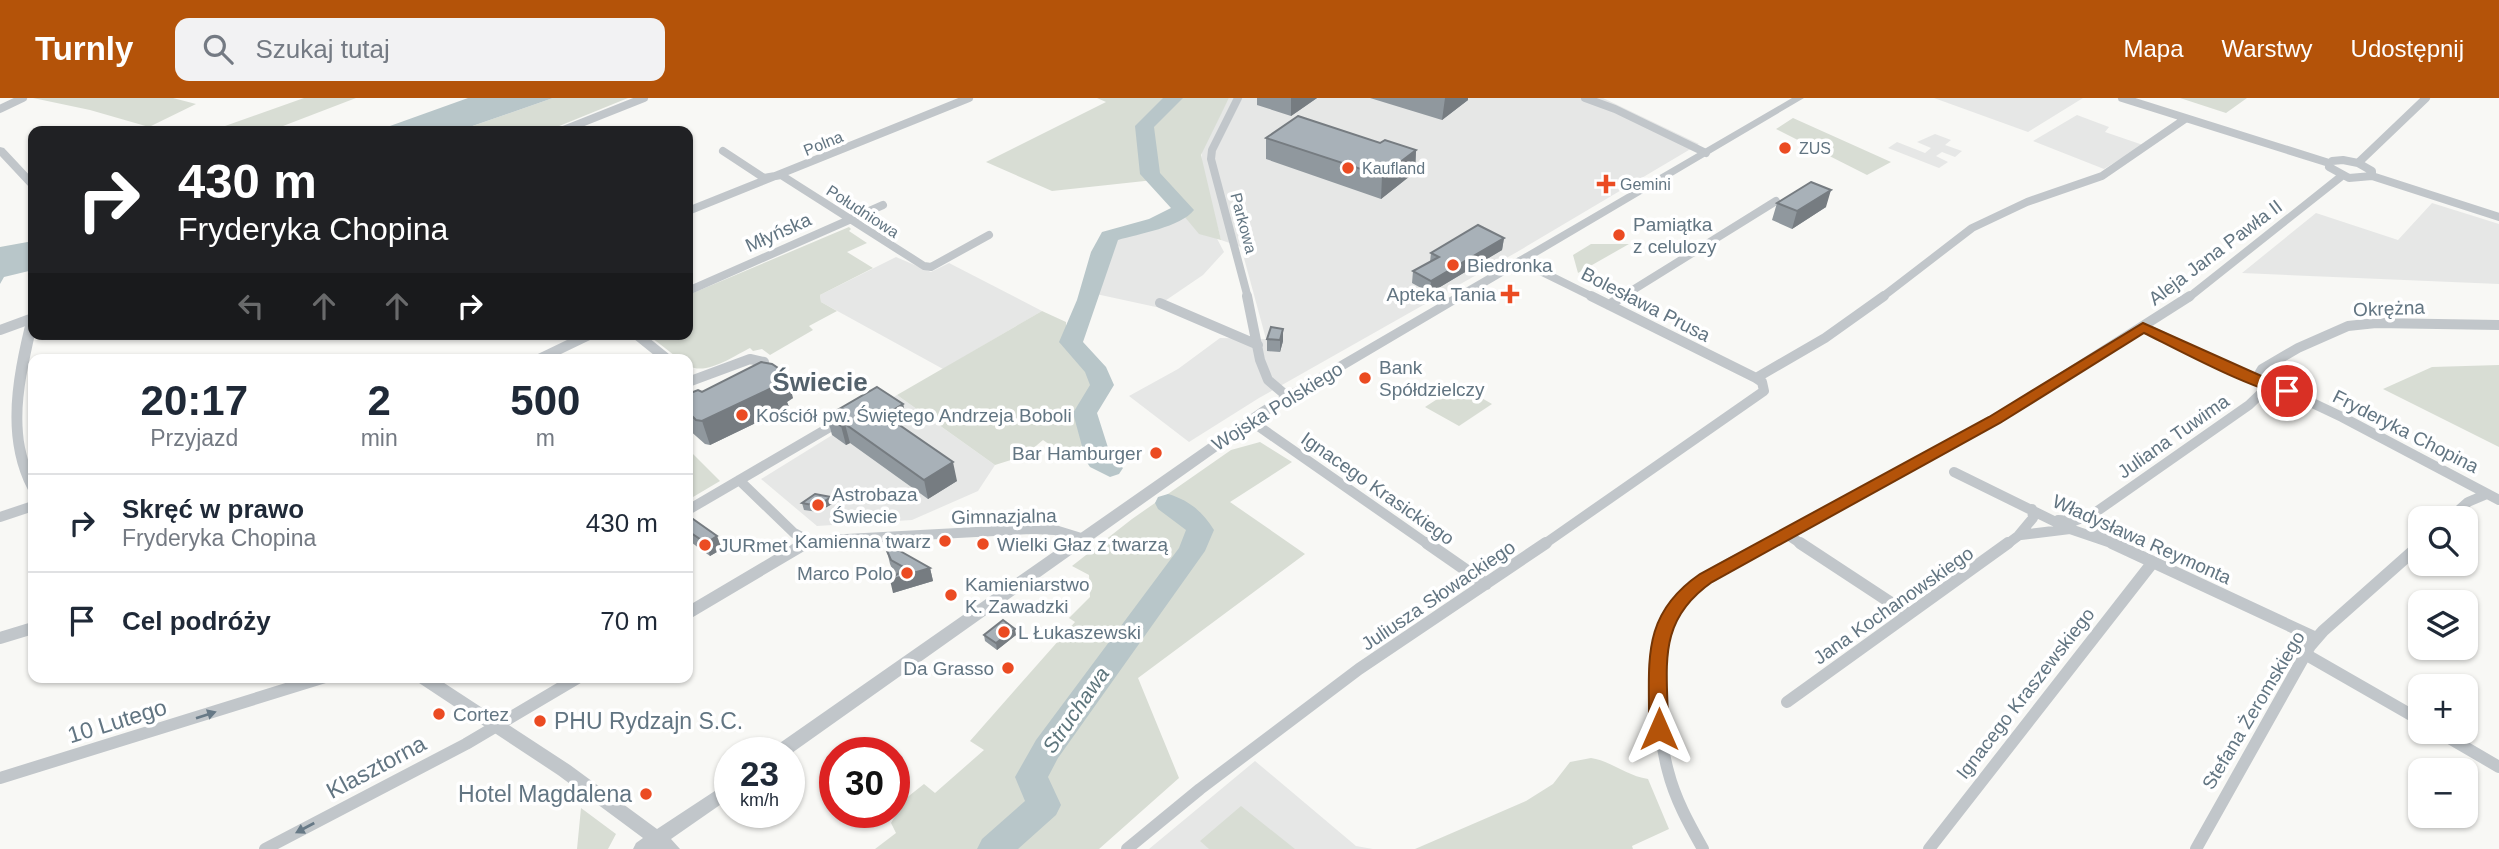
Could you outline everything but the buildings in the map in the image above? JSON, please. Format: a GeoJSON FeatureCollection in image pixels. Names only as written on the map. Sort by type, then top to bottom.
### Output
{"type":"FeatureCollection","features":[{"type":"Feature","properties":{"kind":"street"},"geometry":{"type":"LineString","coordinates":[[0,108],[23,98]]}},
{"type":"Feature","properties":{"kind":"street"},"geometry":{"type":"LineString","coordinates":[[574,126],[644,98]]}},
{"type":"Feature","properties":{"kind":"street","name":"Polna"},"geometry":{"type":"LineString","coordinates":[[693,209],[969,98]]}},
{"type":"Feature","properties":{"kind":"street","name":"Parkowa"},"geometry":{"type":"LineString","coordinates":[[1238,98],[1214,144],[1211,159],[1266,377],[1288,397]]}},
{"type":"Feature","properties":{"kind":"street"},"geometry":{"type":"LineString","coordinates":[[1585,98],[1615,109],[1706,153]]}},
{"type":"Feature","properties":{"kind":"street","name":"Wojska Polskiego"},"geometry":{"type":"LineString","coordinates":[[801,737],[1081,538],[1288,397],[1799,98]]}},
{"type":"Feature","properties":{"kind":"street"},"geometry":{"type":"LineString","coordinates":[[2122,98],[2329,163],[2337,160],[2358,163],[2368,168],[2372,176]]}},
{"type":"Feature","properties":{"kind":"street"},"geometry":{"type":"LineString","coordinates":[[2358,163],[2426,98]]}},
{"type":"Feature","properties":{"kind":"street"},"geometry":{"type":"LineString","coordinates":[[1756,379],[1825,338],[1922,269],[1972,228],[2015,207],[2102,176],[2185,119]]}},
{"type":"Feature","properties":{"kind":"street"},"geometry":{"type":"LineString","coordinates":[[0,150],[28,179]]}},
{"type":"Feature","properties":{"kind":"street","name":"Południowa"},"geometry":{"type":"LineString","coordinates":[[723,151],[764,178],[780,175],[924,266],[931,267],[989,235]]}},
{"type":"Feature","properties":{"kind":"street"},"geometry":{"type":"LineString","coordinates":[[2329,163],[2331,169],[2343,175],[2364,179],[2372,176],[2499,217]]}},
{"type":"Feature","properties":{"kind":"street","name":"Aleja Jana Pawła II"},"geometry":{"type":"LineString","coordinates":[[1703,849],[1676,801],[1661,753],[1658,705],[1662,630],[1671,610],[1688,590],[1994,420],[2192,296],[2343,175]]}},
{"type":"Feature","properties":{"kind":"street"},"geometry":{"type":"LineString","coordinates":[[1609,305],[1776,201]]}},
{"type":"Feature","properties":{"kind":"street","name":"Młyńska"},"geometry":{"type":"LineString","coordinates":[[693,289],[883,205]]}},
{"type":"Feature","properties":{"kind":"street","name":"Bolesława Prusa"},"geometry":{"type":"LineString","coordinates":[[1520,261],[1756,379]]}},
{"type":"Feature","properties":{"kind":"street"},"geometry":{"type":"LineString","coordinates":[[1160,303],[1258,345]]}},
{"type":"Feature","properties":{"kind":"street"},"geometry":{"type":"LineString","coordinates":[[0,330],[28,320]]}},
{"type":"Feature","properties":{"kind":"street","name":"Okrężna"},"geometry":{"type":"LineString","coordinates":[[2266,383],[2259,374],[2262,369],[2298,348],[2348,326],[2376,323],[2499,325]]}},
{"type":"Feature","properties":{"kind":"street","name":"Fryderyka Chopina"},"geometry":{"type":"LineString","coordinates":[[2143,327],[2342,417],[2499,500]]}},
{"type":"Feature","properties":{"kind":"street"},"geometry":{"type":"LineString","coordinates":[[28,340],[10,423],[12,451],[18,467],[28,480]]}},
{"type":"Feature","properties":{"kind":"street"},"geometry":{"type":"LineString","coordinates":[[549,354],[579,340]]}},
{"type":"Feature","properties":{"kind":"street"},"geometry":{"type":"LineString","coordinates":[[643,340],[661,354]]}},
{"type":"Feature","properties":{"kind":"street"},"geometry":{"type":"LineString","coordinates":[[693,379],[750,359],[764,362]]}},
{"type":"Feature","properties":{"kind":"street","name":"Juliusza Słowackiego"},"geometry":{"type":"LineString","coordinates":[[1127,849],[1281,726],[1359,669],[1761,395],[1764,387],[1756,379]]}},
{"type":"Feature","properties":{"kind":"street","name":"Juliana Tuwima"},"geometry":{"type":"LineString","coordinates":[[2050,518],[2074,521],[2093,514],[2249,405],[2266,383]]}},
{"type":"Feature","properties":{"kind":"street"},"geometry":{"type":"LineString","coordinates":[[693,507],[851,414]]}},
{"type":"Feature","properties":{"kind":"street","name":"Ignacego Krasickiego"},"geometry":{"type":"LineString","coordinates":[[1251,421],[1486,584]]}},
{"type":"Feature","properties":{"kind":"street","name":"Władysława Reymonta"},"geometry":{"type":"LineString","coordinates":[[1954,472],[2070,529],[2115,544],[2316,638]]}},
{"type":"Feature","properties":{"kind":"street"},"geometry":{"type":"LineString","coordinates":[[739,480],[794,533],[809,541]]}},
{"type":"Feature","properties":{"kind":"street"},"geometry":{"type":"LineString","coordinates":[[2464,506],[2487,494]]}},
{"type":"Feature","properties":{"kind":"street"},"geometry":{"type":"LineString","coordinates":[[0,517],[28,508]]}},
{"type":"Feature","properties":{"kind":"street","name":"Jana Kochanowskiego"},"geometry":{"type":"LineString","coordinates":[[1787,702],[2018,536],[2033,518],[2032,509]]}},
{"type":"Feature","properties":{"kind":"street"},"geometry":{"type":"LineString","coordinates":[[2093,514],[2092,526],[2115,544]]}},
{"type":"Feature","properties":{"kind":"street","name":"Gimnazjalna"},"geometry":{"type":"LineString","coordinates":[[809,541],[1043,529],[1081,538]]}},
{"type":"Feature","properties":{"kind":"street","name":"Jana Kochanowskiego"},"geometry":{"type":"LineString","coordinates":[[2018,536],[2070,529]]}},
{"type":"Feature","properties":{"kind":"street"},"geometry":{"type":"LineString","coordinates":[[1788,535],[1908,614]]}},
{"type":"Feature","properties":{"kind":"street"},"geometry":{"type":"LineString","coordinates":[[693,610],[809,541]]}},
{"type":"Feature","properties":{"kind":"street","name":"Stefana Żeromskiego"},"geometry":{"type":"LineString","coordinates":[[2196,849],[2316,638],[2408,556]]}},
{"type":"Feature","properties":{"kind":"street","name":"Ignacego Kraszewskiego"},"geometry":{"type":"LineString","coordinates":[[1929,849],[2153,562]]}},
{"type":"Feature","properties":{"kind":"street"},"geometry":{"type":"LineString","coordinates":[[0,638],[28,630]]}},
{"type":"Feature","properties":{"kind":"street"},"geometry":{"type":"LineString","coordinates":[[2305,654],[2408,713]]}},
{"type":"Feature","properties":{"kind":"street","name":"10 Lutego"},"geometry":{"type":"LineString","coordinates":[[0,778],[306,683]]}},
{"type":"Feature","properties":{"kind":"street"},"geometry":{"type":"LineString","coordinates":[[431,683],[564,770],[656,845],[714,800]]}},
{"type":"Feature","properties":{"kind":"street","name":"Klasztorna"},"geometry":{"type":"LineString","coordinates":[[265,849],[495,727],[569,683]]}},
{"type":"Feature","properties":{"kind":"street"},"geometry":{"type":"LineString","coordinates":[[2460,744],[2499,767]]}},
{"type":"Feature","properties":{"kind":"shaded area"},"geometry":{"type":"Polygon","coordinates":[[[33,98],[173,98],[196,104],[151,126],[33,98]]]}},
{"type":"Feature","properties":{"kind":"shaded area"},"geometry":{"type":"Polygon","coordinates":[[[304,98],[356,98],[283,126],[225,126],[304,98]]]}},
{"type":"Feature","properties":{"kind":"shaded area"},"geometry":{"type":"Polygon","coordinates":[[[468,98],[553,98],[472,126],[390,126],[468,98]]]}},
{"type":"Feature","properties":{"kind":"shaded area"},"geometry":{"type":"Polygon","coordinates":[[[553,98],[628,98],[559,126],[472,126],[553,98]]]}},
{"type":"Feature","properties":{"kind":"shaded area"},"geometry":{"type":"Polygon","coordinates":[[[1097,98],[1229,98],[1201,155],[1221,240],[1199,234],[1154,180],[1052,191],[986,162],[1106,102],[1097,98]]]}},
{"type":"Feature","properties":{"kind":"shaded area"},"geometry":{"type":"Polygon","coordinates":[[[1229,98],[1603,98],[1699,144],[1517,252],[1259,398],[1189,442],[1129,396],[1178,369],[1220,338],[1266,339],[1241,247],[1221,240],[1201,164],[1202,150],[1229,98]]]}},
{"type":"Feature","properties":{"kind":"shaded area"},"geometry":{"type":"Polygon","coordinates":[[[1934,98],[2083,98],[2028,132],[1934,98]]]}},
{"type":"Feature","properties":{"kind":"shaded area"},"geometry":{"type":"Polygon","coordinates":[[[2180,98],[2247,98],[2226,113],[2180,98]]]}},
{"type":"Feature","properties":{"kind":"shaded area"},"geometry":{"type":"Polygon","coordinates":[[[2077,115],[2109,127],[2105,132],[2143,145],[2104,169],[2033,141],[2077,115]]]}},
{"type":"Feature","properties":{"kind":"shaded area"},"geometry":{"type":"Polygon","coordinates":[[[1793,118],[1891,162],[1867,175],[1776,129],[1793,118]]]}},
{"type":"Feature","properties":{"kind":"shaded area"},"geometry":{"type":"Polygon","coordinates":[[[1935,134],[1951,140],[1945,145],[1962,151],[1955,157],[1942,152],[1936,156],[1948,162],[1939,168],[1888,148],[1897,142],[1925,153],[1931,148],[1917,142],[1935,134]]]}},
{"type":"Feature","properties":{"kind":"shaded area"},"geometry":{"type":"Polygon","coordinates":[[[2432,203],[2499,224],[2499,284],[2242,273],[2316,213],[2398,240],[2432,203]]]}},
{"type":"Feature","properties":{"kind":"shaded area"},"geometry":{"type":"Polygon","coordinates":[[[1189,212],[1212,229],[1224,252],[1203,275],[1156,307],[1096,294],[1100,268],[1113,237],[1189,212]]]}},
{"type":"Feature","properties":{"kind":"shaded area"},"geometry":{"type":"Polygon","coordinates":[[[849,227],[849,231],[867,243],[847,252],[873,268],[820,295],[821,302],[837,311],[809,326],[813,330],[770,355],[762,349],[753,351],[750,348],[719,364],[702,369],[693,367],[693,354],[673,354],[655,340],[693,340],[693,293],[849,227]]]}},
{"type":"Feature","properties":{"kind":"shaded area"},"geometry":{"type":"Polygon","coordinates":[[[28,242],[28,271],[4,277],[0,284],[0,247],[28,242]]]}},
{"type":"Feature","properties":{"kind":"shaded area"},"geometry":{"type":"Polygon","coordinates":[[[1591,244],[1629,244],[1578,273],[1573,255],[1591,244]]]}},
{"type":"Feature","properties":{"kind":"shaded area"},"geometry":{"type":"Polygon","coordinates":[[[896,257],[931,272],[949,263],[1042,311],[943,369],[821,302],[820,295],[896,257]]]}},
{"type":"Feature","properties":{"kind":"shaded area"},"geometry":{"type":"Polygon","coordinates":[[[1042,311],[1066,322],[1066,343],[1093,382],[1078,413],[1086,443],[1066,456],[1043,440],[1024,456],[995,465],[897,395],[1042,311]]]}},
{"type":"Feature","properties":{"kind":"shaded area"},"geometry":{"type":"Polygon","coordinates":[[[2499,365],[2499,447],[2383,389],[2432,367],[2499,365]]]}},
{"type":"Feature","properties":{"kind":"shaded area"},"geometry":{"type":"Polygon","coordinates":[[[1459,385],[1492,404],[1459,426],[1425,407],[1459,385]]]}},
{"type":"Feature","properties":{"kind":"shaded area"},"geometry":{"type":"Polygon","coordinates":[[[897,395],[995,465],[978,491],[912,520],[817,526],[761,479],[897,395]]]}},
{"type":"Feature","properties":{"kind":"shaded area"},"geometry":{"type":"Polygon","coordinates":[[[1260,442],[1292,462],[1230,502],[1305,554],[1138,678],[1179,778],[1099,849],[875,849],[896,833],[894,828],[910,828],[910,795],[924,784],[935,793],[984,750],[970,741],[1075,622],[1069,618],[1090,597],[1089,575],[1072,566],[1132,519],[1231,450],[1260,442]]]}},
{"type":"Feature","properties":{"kind":"shaded area"},"geometry":{"type":"Polygon","coordinates":[[[693,454],[720,481],[693,497],[693,454]]]}},
{"type":"Feature","properties":{"kind":"shaded area"},"geometry":{"type":"Polygon","coordinates":[[[1591,758],[1648,779],[1669,829],[1632,846],[1633,849],[1415,849],[1526,801],[1553,784],[1570,762],[1591,758]]]}},
{"type":"Feature","properties":{"kind":"shaded area"},"geometry":{"type":"Polygon","coordinates":[[[1255,761],[1356,846],[1373,849],[1149,849],[1255,761]]]}},
{"type":"Feature","properties":{"kind":"shaded area"},"geometry":{"type":"Polygon","coordinates":[[[1241,806],[1295,849],[1209,849],[1200,841],[1241,806]]]}},
{"type":"Feature","properties":{"kind":"shaded area"},"geometry":{"type":"Polygon","coordinates":[[[581,808],[616,834],[608,849],[577,849],[581,808]]]}},
{"type":"Feature","properties":{"kind":"waterway","name":"Struchawa"},"geometry":{"type":"LineString","coordinates":[[1110,468],[1099,461],[1085,413],[1102,385],[1100,378],[1094,367],[1071,342],[1109,236],[1156,223],[1184,210],[1150,174],[1144,126],[1174,98]]}},
{"type":"Feature","properties":{"kind":"waterway","name":"Struchawa"},"geometry":{"type":"LineString","coordinates":[[994,849],[1044,805],[1031,777],[1047,749],[1191,551],[1200,530],[1193,519],[1168,503]]}},
{"type":"Feature","properties":{"kind":"place","name":"ZUS"},"geometry":{"type":"Point","coordinates":[1785,148]}},
{"type":"Feature","properties":{"kind":"place","name":"Kaufland"},"geometry":{"type":"Point","coordinates":[1348,168]}},
{"type":"Feature","properties":{"kind":"place","name":"Gemini"},"geometry":{"type":"Point","coordinates":[1606,184]}},
{"type":"Feature","properties":{"kind":"place","name":"Pamiątka z celulozy"},"geometry":{"type":"Point","coordinates":[1619,235]}},
{"type":"Feature","properties":{"kind":"place","name":"Biedronka"},"geometry":{"type":"Point","coordinates":[1453,265]}},
{"type":"Feature","properties":{"kind":"place","name":"Apteka Tania"},"geometry":{"type":"Point","coordinates":[1510,294]}},
{"type":"Feature","properties":{"kind":"place","name":"Bank Spółdzielczy"},"geometry":{"type":"Point","coordinates":[1365,378]}},
{"type":"Feature","properties":{"kind":"place","name":"Kościół pw. Świętego Andrzeja Boboli"},"geometry":{"type":"Point","coordinates":[742,415]}},
{"type":"Feature","properties":{"kind":"place","name":"Bar Hamburger"},"geometry":{"type":"Point","coordinates":[1156,453]}},
{"type":"Feature","properties":{"kind":"place","name":"Astrobaza Świecie"},"geometry":{"type":"Point","coordinates":[818,505]}},
{"type":"Feature","properties":{"kind":"place","name":"Kamienna twarz"},"geometry":{"type":"Point","coordinates":[945,541]}},
{"type":"Feature","properties":{"kind":"place","name":"Wielki Głaz z twarzą"},"geometry":{"type":"Point","coordinates":[983,544]}},
{"type":"Feature","properties":{"kind":"place","name":"JURmet"},"geometry":{"type":"Point","coordinates":[705,545]}},
{"type":"Feature","properties":{"kind":"place","name":"Marco Polo"},"geometry":{"type":"Point","coordinates":[907,573]}},
{"type":"Feature","properties":{"kind":"place","name":"Kamieniarstwo K. Zawadzki"},"geometry":{"type":"Point","coordinates":[951,595]}},
{"type":"Feature","properties":{"kind":"place","name":"L Łukaszewski"},"geometry":{"type":"Point","coordinates":[1004,632]}},
{"type":"Feature","properties":{"kind":"place","name":"Da Grasso"},"geometry":{"type":"Point","coordinates":[1008,668]}},
{"type":"Feature","properties":{"kind":"place","name":"Cortez"},"geometry":{"type":"Point","coordinates":[439,714]}},
{"type":"Feature","properties":{"kind":"place","name":"PHU Rydzajn S.C."},"geometry":{"type":"Point","coordinates":[540,721]}},
{"type":"Feature","properties":{"kind":"place","name":"Hotel Magdalena"},"geometry":{"type":"Point","coordinates":[646,794]}},
{"type":"Feature","properties":{"kind":"district","name":"Świecie"},"geometry":{"type":"Point","coordinates":[820,382]}},
{"type":"Feature","properties":{"kind":"route"},"geometry":{"type":"LineString","coordinates":[[1659,729],[1659,652],[1662,630],[1671,610],[1688,590],[1994,420],[2143,327],[2235,371],[2287,391]]}}]}
